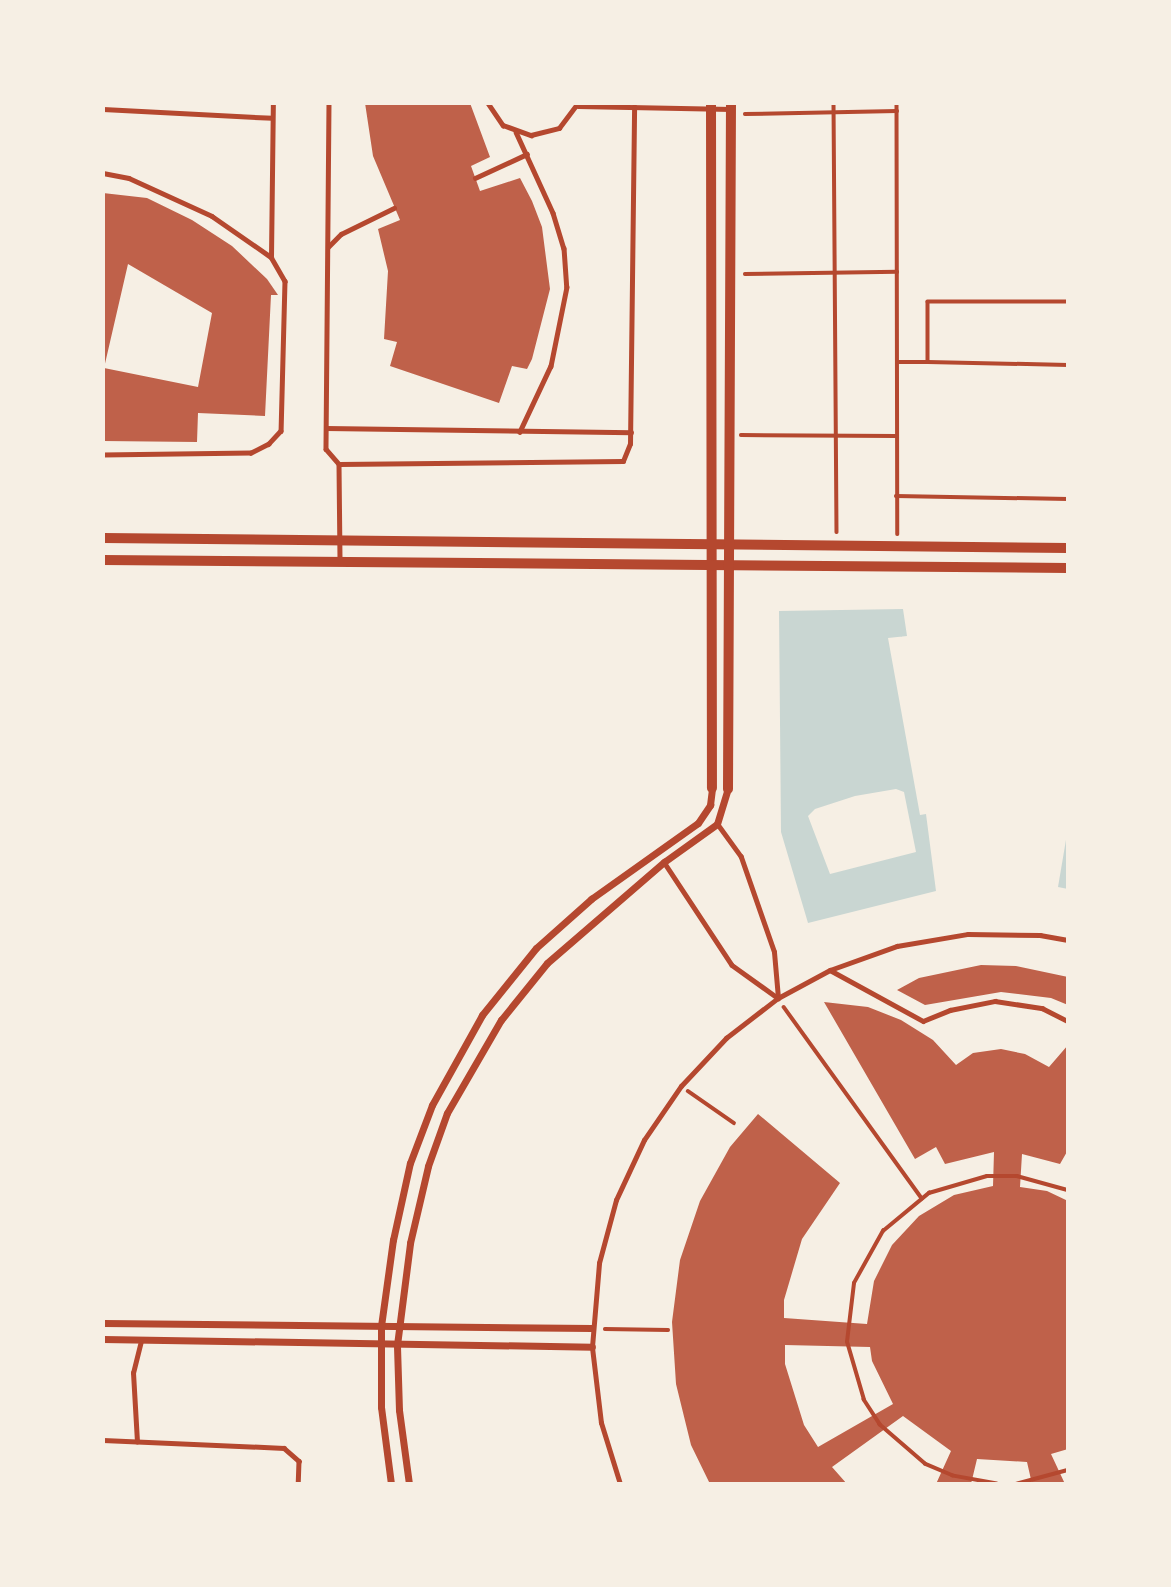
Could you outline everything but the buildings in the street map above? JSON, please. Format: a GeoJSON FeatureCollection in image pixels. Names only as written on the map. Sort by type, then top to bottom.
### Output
{"type":"FeatureCollection","features":[{"type":"Feature","properties":{"kind":"street"},"geometry":{"type":"LineString","coordinates":[[391,1484],[381,1408],[381,1326],[393,1240],[410,1163],[432,1105],[482,1015],[536,948],[591,899],[703,818],[712,788],[709,565],[711,106]]}},
{"type":"Feature","properties":{"kind":"street"},"geometry":{"type":"LineString","coordinates":[[409,1484],[398,1410],[397,1345],[410,1242],[428,1166],[471,1066],[500,1020],[547,963],[664,862],[717,824],[728,789],[732,544],[729,436],[731,109]]}},
{"type":"Feature","properties":{"kind":"street"},"geometry":{"type":"LineString","coordinates":[[103,538],[1068,548]]}},
{"type":"Feature","properties":{"kind":"street"},"geometry":{"type":"LineString","coordinates":[[103,560],[1068,569]]}},
{"type":"Feature","properties":{"kind":"street"},"geometry":{"type":"LineString","coordinates":[[103,1323],[592,1328]]}},
{"type":"Feature","properties":{"kind":"street"},"geometry":{"type":"LineString","coordinates":[[103,1339],[592,1347]]}},
{"type":"Feature","properties":{"kind":"lane"},"geometry":{"type":"LineString","coordinates":[[271,257],[273,103]]}},
{"type":"Feature","properties":{"kind":"lane"},"geometry":{"type":"LineString","coordinates":[[329,103],[326,449],[339,464],[340,562]]}},
{"type":"Feature","properties":{"kind":"lane"},"geometry":{"type":"LineString","coordinates":[[488,103],[503,125],[516,132],[552,131],[570,118],[578,104],[634,107],[711,106],[731,109]]}},
{"type":"Feature","properties":{"kind":"lane"},"geometry":{"type":"LineString","coordinates":[[339,464],[622,461],[631,432],[634,107]]}},
{"type":"Feature","properties":{"kind":"lane"},"geometry":{"type":"LineString","coordinates":[[103,109],[272,118]]}},
{"type":"Feature","properties":{"kind":"lane"},"geometry":{"type":"LineString","coordinates":[[516,132],[553,213],[564,248],[567,287],[551,366],[520,432]]}},
{"type":"Feature","properties":{"kind":"lane"},"geometry":{"type":"LineString","coordinates":[[475,178],[527,154]]}},
{"type":"Feature","properties":{"kind":"lane"},"geometry":{"type":"LineString","coordinates":[[103,173],[176,197],[223,222],[271,257],[285,281],[281,431],[251,453],[103,455]]}},
{"type":"Feature","properties":{"kind":"lane"},"geometry":{"type":"LineString","coordinates":[[328,248],[341,234],[394,208]]}},
{"type":"Feature","properties":{"kind":"lane"},"geometry":{"type":"LineString","coordinates":[[326,428],[631,432]]}},
{"type":"Feature","properties":{"kind":"lane"},"geometry":{"type":"LineString","coordinates":[[717,824],[741,858],[770,940],[778,998]]}},
{"type":"Feature","properties":{"kind":"lane"},"geometry":{"type":"LineString","coordinates":[[664,862],[733,965],[778,998]]}},
{"type":"Feature","properties":{"kind":"lane"},"geometry":{"type":"LineString","coordinates":[[620,1484],[601,1423],[592,1347],[599,1263],[616,1200],[644,1140],[681,1086],[726,1038],[778,998],[830,970],[897,946],[968,934],[1040,935],[1068,940]]}},
{"type":"Feature","properties":{"kind":"lane"},"geometry":{"type":"LineString","coordinates":[[830,970],[923,1021],[950,1010],[995,1001],[1042,1008],[1068,1021]]}},
{"type":"Feature","properties":{"kind":"lane"},"geometry":{"type":"LineString","coordinates":[[137,1442],[133,1373],[141,1340]]}},
{"type":"Feature","properties":{"kind":"lane"},"geometry":{"type":"LineString","coordinates":[[103,1440],[284,1448],[299,1461],[298,1484]]}},
{"type":"Feature","properties":{"kind":"path"},"geometry":{"type":"LineString","coordinates":[[834,103],[837,545]]}},
{"type":"Feature","properties":{"kind":"path"},"geometry":{"type":"LineString","coordinates":[[897,103],[898,546]]}},
{"type":"Feature","properties":{"kind":"path"},"geometry":{"type":"LineString","coordinates":[[731,109],[897,111]]}},
{"type":"Feature","properties":{"kind":"path"},"geometry":{"type":"LineString","coordinates":[[730,274],[897,272]]}},
{"type":"Feature","properties":{"kind":"path"},"geometry":{"type":"LineString","coordinates":[[928,362],[928,302],[1068,302]]}},
{"type":"Feature","properties":{"kind":"path"},"geometry":{"type":"LineString","coordinates":[[897,362],[1068,365]]}},
{"type":"Feature","properties":{"kind":"path"},"geometry":{"type":"LineString","coordinates":[[729,436],[896,436]]}},
{"type":"Feature","properties":{"kind":"path"},"geometry":{"type":"LineString","coordinates":[[896,496],[1068,499]]}},
{"type":"Feature","properties":{"kind":"path"},"geometry":{"type":"LineString","coordinates":[[778,998],[922,1198]]}},
{"type":"Feature","properties":{"kind":"path"},"geometry":{"type":"LineString","coordinates":[[681,1086],[734,1123]]}},
{"type":"Feature","properties":{"kind":"path"},"geometry":{"type":"LineString","coordinates":[[998,1484],[953,1476],[900,1447],[880,1425],[853,1372],[847,1342],[854,1283],[883,1231],[922,1198],[957,1182],[987,1176],[1017,1176],[1068,1190]]}},
{"type":"Feature","properties":{"kind":"path"},"geometry":{"type":"LineString","coordinates":[[592,1328],[668,1329]]}},
{"type":"Feature","properties":{"kind":"path"},"geometry":{"type":"LineString","coordinates":[[1016,1484],[1068,1470]]}},
{"type":"Feature","properties":{"kind":"shaded area"},"geometry":{"type":"Polygon","coordinates":[[[903,609],[907,636],[888,638],[920,815],[926,814],[936,891],[808,923],[781,832],[779,611],[903,609]],[[896,789],[855,796],[815,809],[808,816],[830,874],[916,852],[904,792],[896,789]]]}},
{"type":"Feature","properties":{"kind":"shaded area"},"geometry":{"type":"Polygon","coordinates":[[[1068,828],[1068,889],[1058,887],[1068,828]]]}}]}
